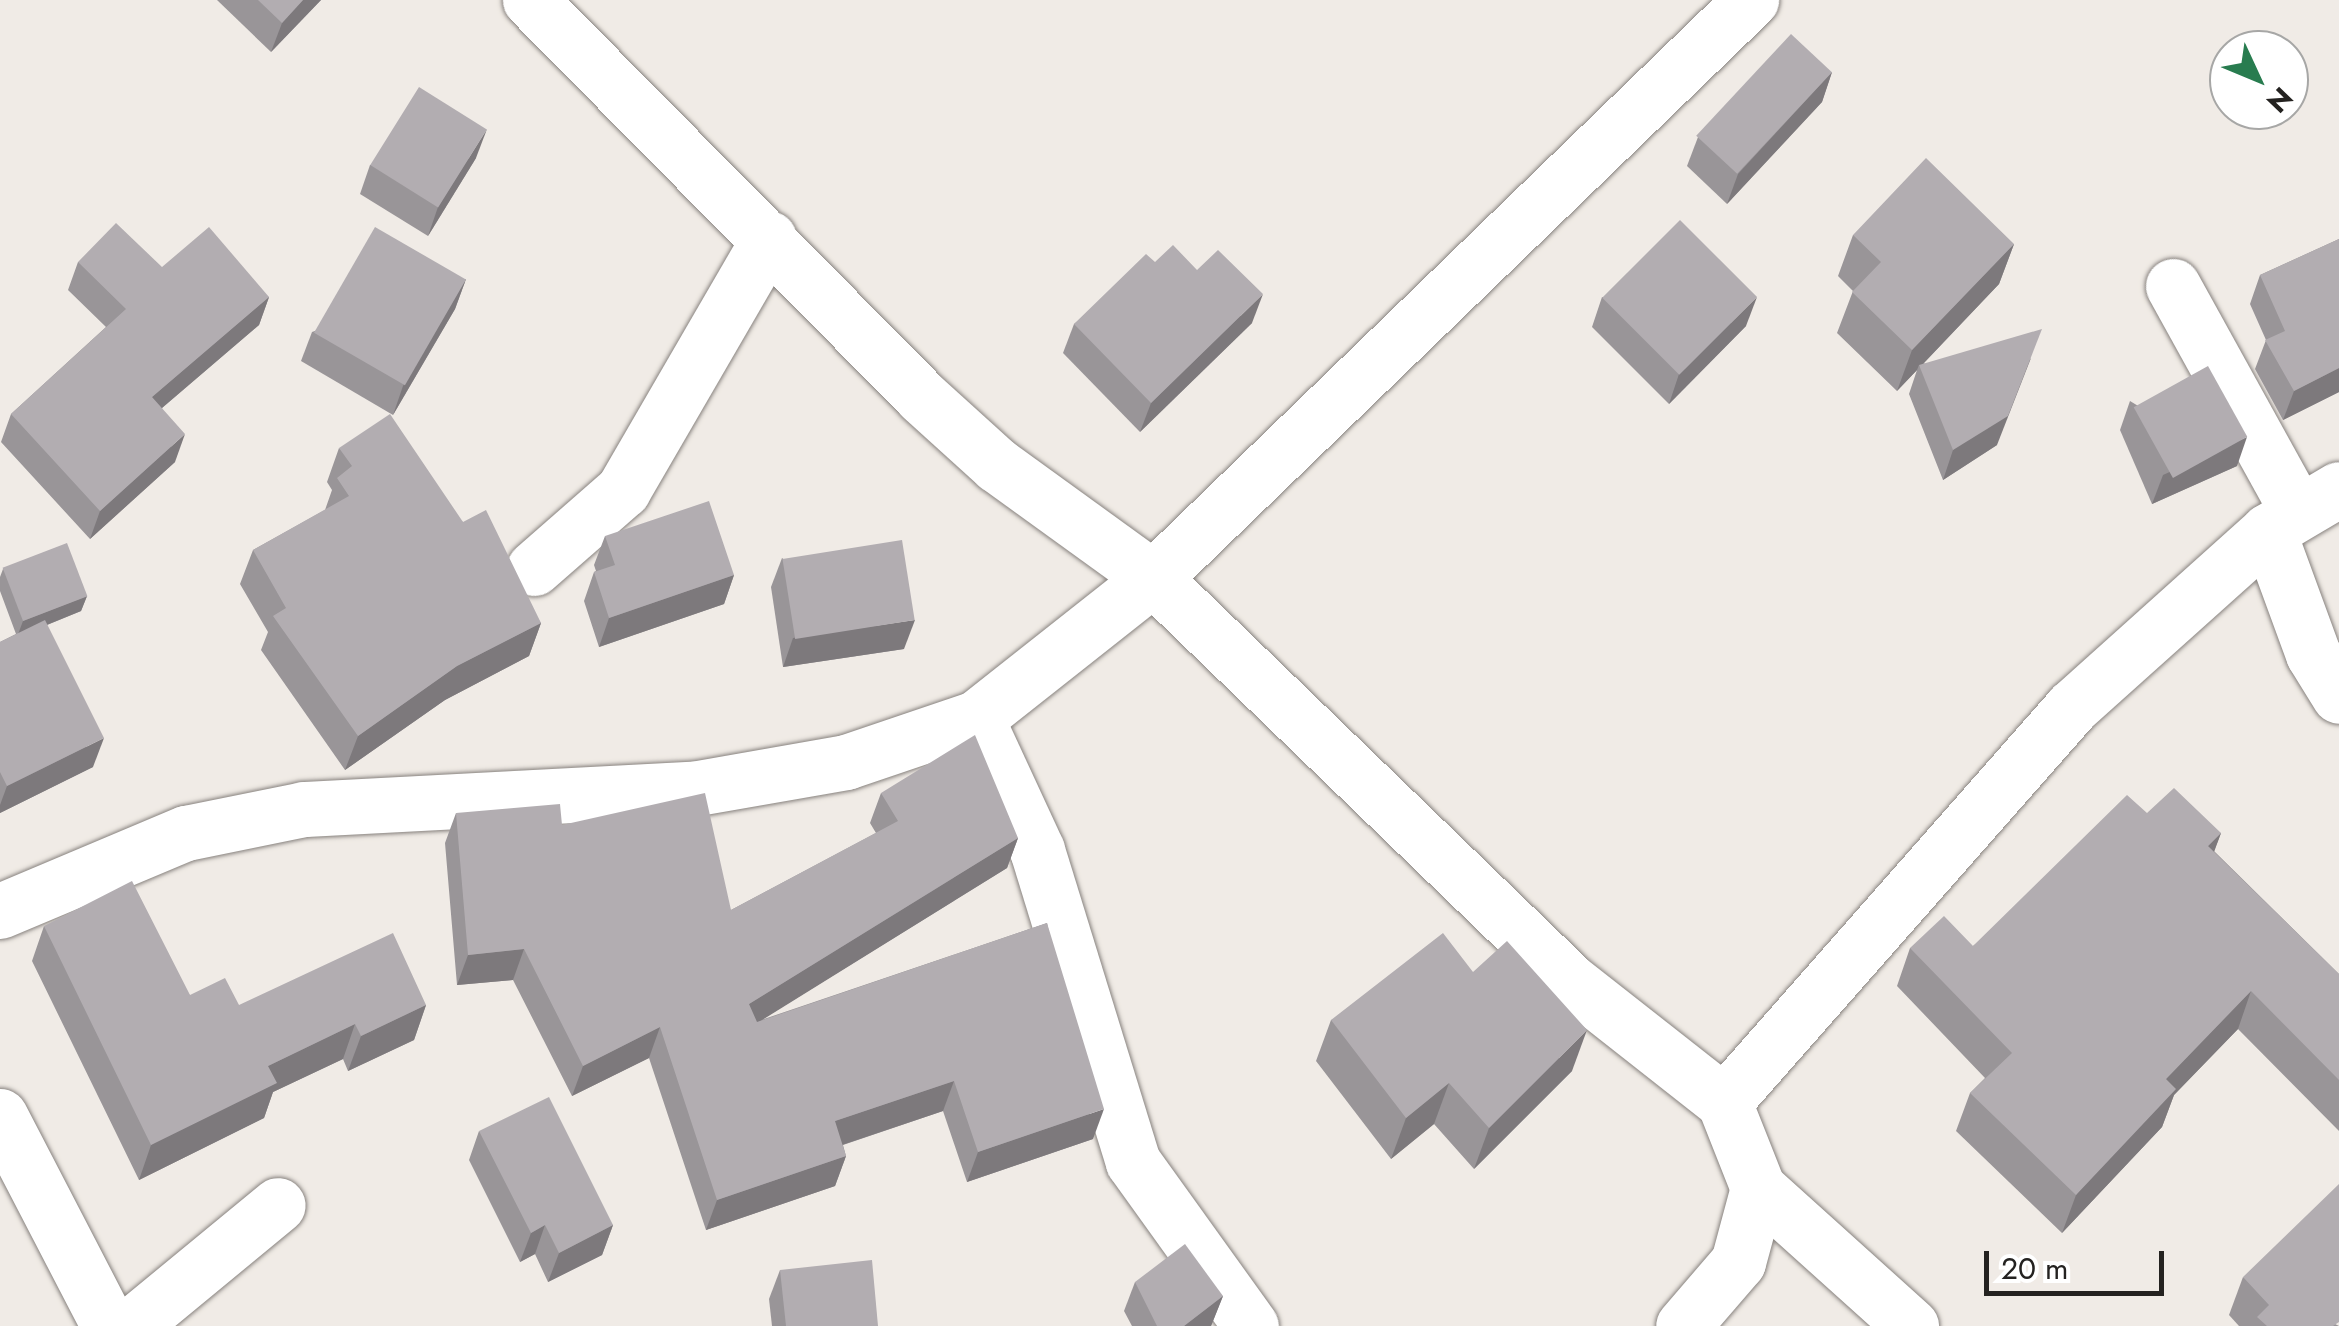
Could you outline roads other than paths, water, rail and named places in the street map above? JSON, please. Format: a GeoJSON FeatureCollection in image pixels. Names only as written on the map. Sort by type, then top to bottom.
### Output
{"type":"FeatureCollection","features":[{"type":"Feature","properties":{"kind":"street"},"geometry":{"type":"LineString","coordinates":[[530,0],[997,465],[1153,578],[1570,981],[1724,1102],[1758,1188],[1911,1326]]}},
{"type":"Feature","properties":{"kind":"street"},"geometry":{"type":"LineString","coordinates":[[0,911],[186,833],[284,813],[692,789],[846,762],[976,718],[1153,578],[1751,0]]}},
{"type":"Feature","properties":{"kind":"street"},"geometry":{"type":"LineString","coordinates":[[534,568],[623,490],[769,238]]}},
{"type":"Feature","properties":{"kind":"street"},"geometry":{"type":"LineString","coordinates":[[2173,286],[2301,510],[2313,654],[2339,696]]}},
{"type":"Feature","properties":{"kind":"street"},"geometry":{"type":"LineString","coordinates":[[1724,1102],[2072,707],[2301,510]]}},
{"type":"Feature","properties":{"kind":"street"},"geometry":{"type":"LineString","coordinates":[[976,718],[1038,850],[1134,1162],[1251,1326]]}},
{"type":"Feature","properties":{"kind":"street"},"geometry":{"type":"LineString","coordinates":[[0,1116],[109,1326]]}},
{"type":"Feature","properties":{"kind":"street"},"geometry":{"type":"LineString","coordinates":[[1683,1326],[1738,1262],[1758,1188]]}},
{"type":"Feature","properties":{"kind":"street"},"geometry":{"type":"LineString","coordinates":[[131,1326],[278,1205]]}}]}
